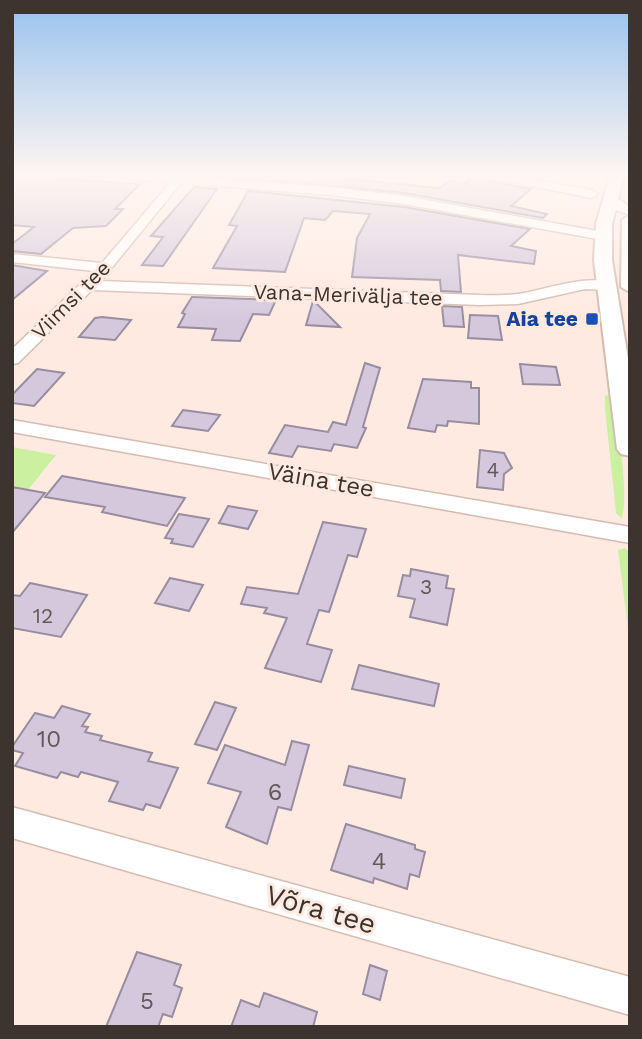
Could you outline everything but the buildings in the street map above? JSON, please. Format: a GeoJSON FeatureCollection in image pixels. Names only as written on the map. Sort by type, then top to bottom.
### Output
{"type":"FeatureCollection","features":[{"type":"Feature","properties":{"kind":"main road"},"geometry":{"type":"LineString","coordinates":[[605,223],[603,236],[605,286],[630,449]]}},
{"type":"Feature","properties":{"kind":"main road"},"geometry":{"type":"LineString","coordinates":[[630,223],[630,287]]}},
{"type":"Feature","properties":{"kind":"street","name":"Viimsi tee"},"geometry":{"type":"LineString","coordinates":[[12,359],[106,268],[142,223]]}},
{"type":"Feature","properties":{"kind":"street"},"geometry":{"type":"LineString","coordinates":[[534,223],[603,236]]}},
{"type":"Feature","properties":{"kind":"street"},"geometry":{"type":"LineString","coordinates":[[12,258],[106,268]]}},
{"type":"Feature","properties":{"kind":"street","name":"Vana-Merivälja tee"},"geometry":{"type":"LineString","coordinates":[[89,285],[479,300],[518,299],[585,285],[605,286]]}},
{"type":"Feature","properties":{"kind":"street","name":"Väina tee"},"geometry":{"type":"LineString","coordinates":[[12,426],[630,535]]}},
{"type":"Feature","properties":{"kind":"street","name":"Võra tee"},"geometry":{"type":"LineString","coordinates":[[12,822],[630,996]]}},
{"type":"Feature","properties":{"kind":"green space"},"geometry":{"type":"Polygon","coordinates":[[[609,395],[622,458],[624,496],[621,518],[616,513],[605,408],[605,396],[609,395]]]}},
{"type":"Feature","properties":{"kind":"green space"},"geometry":{"type":"Polygon","coordinates":[[[12,447],[56,455],[28,490],[12,487],[12,447]]]}},
{"type":"Feature","properties":{"kind":"green space"},"geometry":{"type":"Polygon","coordinates":[[[625,548],[630,553],[630,643],[618,550],[625,548]]]}},
{"type":"Feature","properties":{"kind":"place","name":"Aia tee"},"geometry":{"type":"Point","coordinates":[592,319]}}]}
